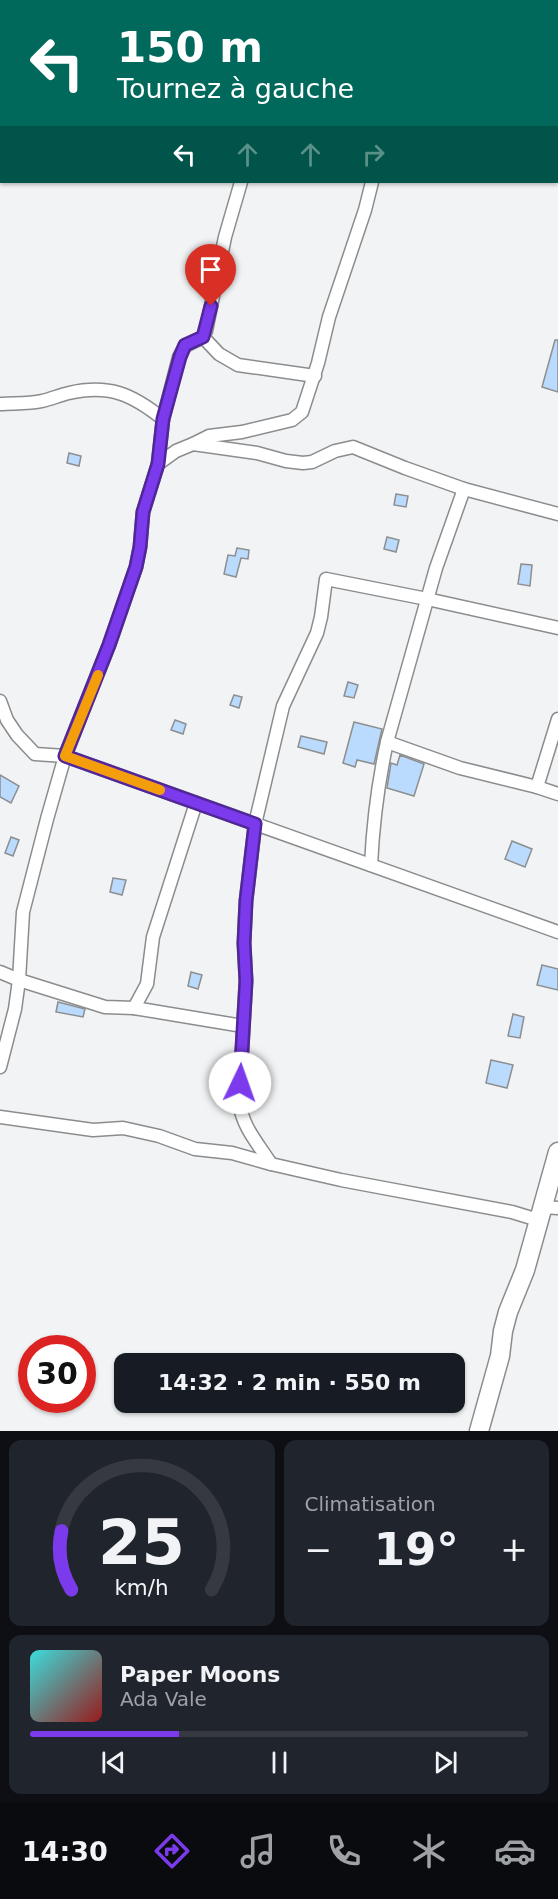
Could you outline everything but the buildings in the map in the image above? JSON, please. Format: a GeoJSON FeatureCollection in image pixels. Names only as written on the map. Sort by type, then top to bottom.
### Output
{"type":"FeatureCollection","features":[{"type":"Feature","properties":{"kind":"street"},"geometry":{"type":"LineString","coordinates":[[203,337],[225,237],[241,183]]}},
{"type":"Feature","properties":{"kind":"street"},"geometry":{"type":"LineString","coordinates":[[158,464],[184,446],[209,436],[242,432],[292,420],[302,412],[315,375],[329,317],[372,183]]}},
{"type":"Feature","properties":{"kind":"street"},"geometry":{"type":"LineString","coordinates":[[203,337],[219,354],[238,365],[315,375]]}},
{"type":"Feature","properties":{"kind":"street"},"geometry":{"type":"LineString","coordinates":[[0,1066],[15,1009],[23,912],[47,819],[65,756],[109,645],[136,567],[143,512],[158,464],[163,419],[182,350],[185,345],[203,337]]}},
{"type":"Feature","properties":{"kind":"street"},"geometry":{"type":"LineString","coordinates":[[0,404],[39,402],[70,393],[100,389],[131,397],[163,419]]}},
{"type":"Feature","properties":{"kind":"street"},"geometry":{"type":"LineString","coordinates":[[193,444],[257,453],[303,463],[353,447],[464,489],[558,514]]}},
{"type":"Feature","properties":{"kind":"street"},"geometry":{"type":"LineString","coordinates":[[371,865],[381,768],[387,742],[427,599],[464,489]]}},
{"type":"Feature","properties":{"kind":"street"},"geometry":{"type":"LineString","coordinates":[[271,1164],[241,1117],[239,1101],[246,981],[244,943],[246,901],[255,824],[283,706],[317,633],[326,579],[558,628]]}},
{"type":"Feature","properties":{"kind":"street"},"geometry":{"type":"LineString","coordinates":[[0,699],[7,720],[17,735],[35,754],[65,756],[558,932]]}},
{"type":"Feature","properties":{"kind":"street"},"geometry":{"type":"LineString","coordinates":[[537,787],[558,719]]}},
{"type":"Feature","properties":{"kind":"street"},"geometry":{"type":"LineString","coordinates":[[387,742],[460,768],[558,794]]}},
{"type":"Feature","properties":{"kind":"street"},"geometry":{"type":"LineString","coordinates":[[134,1008],[147,984],[153,937],[196,803]]}},
{"type":"Feature","properties":{"kind":"street"},"geometry":{"type":"LineString","coordinates":[[0,972],[105,1006],[134,1008],[243,1026]]}},
{"type":"Feature","properties":{"kind":"street"},"geometry":{"type":"LineString","coordinates":[[0,1117],[93,1130],[123,1128],[159,1136],[195,1149],[231,1153],[341,1180],[512,1212],[546,1212]]}},
{"type":"Feature","properties":{"kind":"street"},"geometry":{"type":"LineString","coordinates":[[479,1431],[500,1356],[508,1312],[546,1212],[558,1152]]}},
{"type":"Feature","properties":{"kind":"slow traffic"},"geometry":{"type":"LineString","coordinates":[[98,675],[65,756],[160,790]]}},
{"type":"Feature","properties":{"kind":"route"},"geometry":{"type":"LineString","coordinates":[[211,306],[203,337],[185,345],[182,350],[163,419],[158,464],[143,512],[136,567],[109,645],[65,756],[255,824],[246,901],[244,943],[246,981],[240,1083]]}}]}
